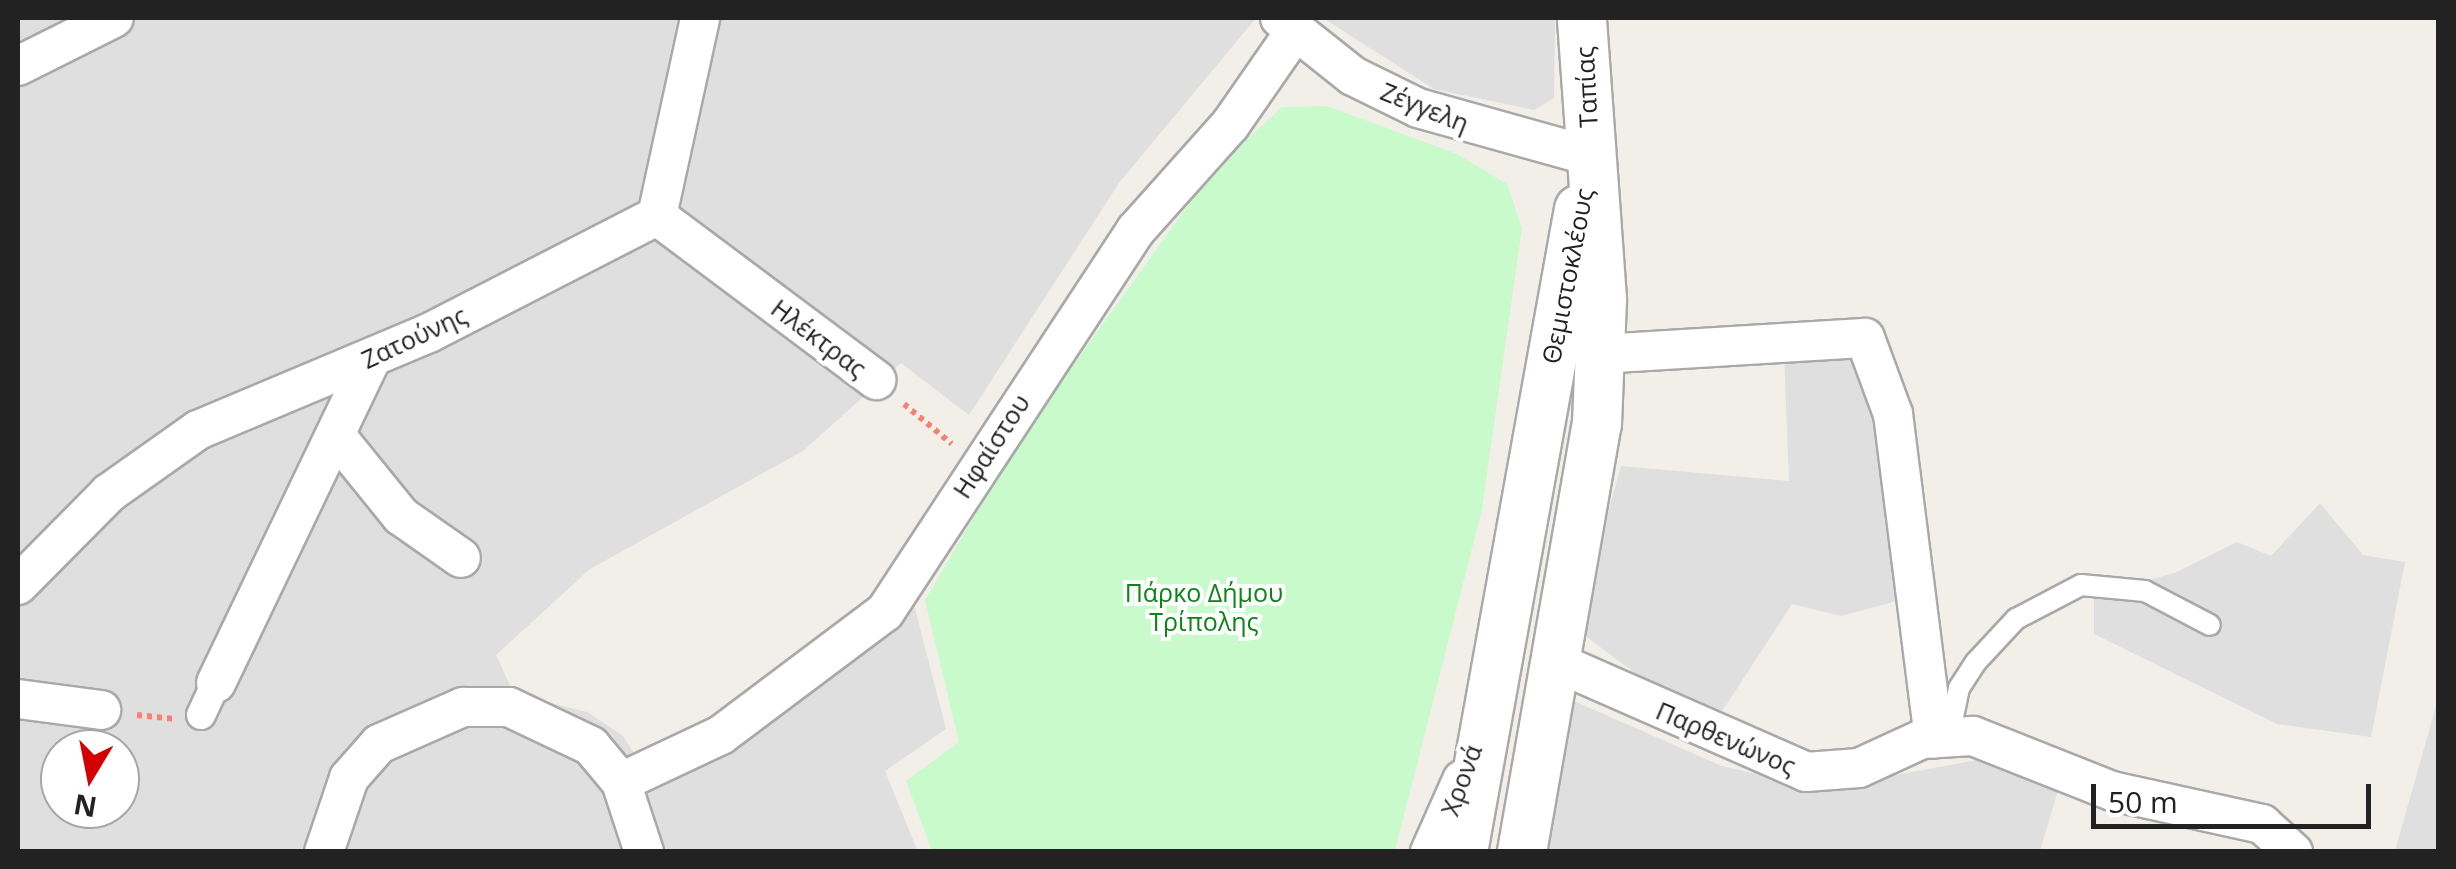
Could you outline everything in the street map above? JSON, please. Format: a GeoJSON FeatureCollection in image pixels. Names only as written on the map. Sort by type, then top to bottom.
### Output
{"type":"FeatureCollection","features":[{"type":"Feature","properties":{"kind":"street"},"geometry":{"type":"LineString","coordinates":[[18,66],[114,18]]}},
{"type":"Feature","properties":{"kind":"street"},"geometry":{"type":"LineString","coordinates":[[657,216],[700,18]]}},
{"type":"Feature","properties":{"kind":"street","name":"Ταπίας"},"geometry":{"type":"LineString","coordinates":[[1582,18],[1590,156]]}},
{"type":"Feature","properties":{"kind":"street","name":"Ζέγγελη"},"geometry":{"type":"LineString","coordinates":[[1287,25],[1418,108],[1590,156]]}},
{"type":"Feature","properties":{"kind":"street","name":"Ηφαίστου"},"geometry":{"type":"LineString","coordinates":[[622,782],[721,735],[885,612],[977,464],[1136,230],[1230,124],[1287,25]]}},
{"type":"Feature","properties":{"kind":"street","name":"Θεμιστοκλέους"},"geometry":{"type":"LineString","coordinates":[[1522,852],[1587,503],[1601,354],[1590,156]]}},
{"type":"Feature","properties":{"kind":"street","name":"Θεμιστοκλέους"},"geometry":{"type":"LineString","coordinates":[[1463,852],[1590,156]]}},
{"type":"Feature","properties":{"kind":"street","name":"Ζατούνης"},"geometry":{"type":"LineString","coordinates":[[18,585],[109,493],[198,430],[276,390],[371,360],[657,216]]}},
{"type":"Feature","properties":{"kind":"street","name":"Ηλέκτρας"},"geometry":{"type":"LineString","coordinates":[[657,216],[876,380]]}},
{"type":"Feature","properties":{"kind":"street"},"geometry":{"type":"LineString","coordinates":[[1601,354],[1864,338],[1893,414],[1941,737]]}},
{"type":"Feature","properties":{"kind":"street"},"geometry":{"type":"LineString","coordinates":[[208,699],[267,564],[338,437],[371,360]]}},
{"type":"Feature","properties":{"kind":"street"},"geometry":{"type":"LineString","coordinates":[[338,437],[400,516],[460,558]]}},
{"type":"Feature","properties":{"kind":"street","name":"Παρθενώνος"},"geometry":{"type":"LineString","coordinates":[[1556,662],[1806,772],[1859,768],[1941,737],[2000,742],[2112,791],[2250,820],[2292,852]]}},
{"type":"Feature","properties":{"kind":"street"},"geometry":{"type":"LineString","coordinates":[[18,699],[101,710]]}},
{"type":"Feature","properties":{"kind":"street","name":"Χρονά"},"geometry":{"type":"LineString","coordinates":[[1430,852],[1487,706]]}},
{"type":"Feature","properties":{"kind":"street"},"geometry":{"type":"LineString","coordinates":[[324,852],[349,778],[380,744],[463,707],[553,721],[622,782],[644,852]]}},
{"type":"Feature","properties":{"kind":"lane"},"geometry":{"type":"LineString","coordinates":[[1941,737],[1959,688],[1976,662],[2016,619],[2081,585],[2145,591],[2210,625]]}},
{"type":"Feature","properties":{"kind":"path","name":"Ηλέκτρας"},"geometry":{"type":"LineString","coordinates":[[876,380],[977,464]]}},
{"type":"Feature","properties":{"kind":"path"},"geometry":{"type":"LineString","coordinates":[[101,710],[208,699]]}},
{"type":"Feature","properties":{"kind":"shaded area"},"geometry":{"type":"Polygon","coordinates":[[[18,18],[1256,18],[1119,183],[969,415],[901,363],[803,451],[590,569],[496,655],[514,694],[587,712],[622,735],[647,772],[851,662],[914,605],[946,729],[885,771],[918,852],[18,851],[18,18]]]}},
{"type":"Feature","properties":{"kind":"shaded area"},"geometry":{"type":"Polygon","coordinates":[[[1323,18],[1555,18],[1554,98],[1534,110],[1434,89],[1323,18]]]}},
{"type":"Feature","properties":{"kind":"shaded area"},"geometry":{"type":"Polygon","coordinates":[[[1860,348],[1904,599],[1841,616],[1792,604],[1719,716],[1647,682],[1576,629],[1621,466],[1789,481],[1784,354],[1860,348]]]}},
{"type":"Feature","properties":{"kind":"shaded area"},"geometry":{"type":"Polygon","coordinates":[[[2320,503],[2363,555],[2405,562],[2371,737],[2277,724],[2094,634],[2094,596],[2177,572],[2237,542],[2271,556],[2320,503]]]}},
{"type":"Feature","properties":{"kind":"shaded area"},"geometry":{"type":"Polygon","coordinates":[[[1567,698],[1722,766],[1820,789],[1993,757],[2061,780],[2040,851],[1549,852],[1567,698]]]}},
{"type":"Feature","properties":{"kind":"shaded area"},"geometry":{"type":"Polygon","coordinates":[[[2438,699],[2438,851],[2395,851],[2438,699]]]}},
{"type":"Feature","properties":{"kind":"green space","name":"Πάρκο Δήμου Τρίπολης"},"geometry":{"type":"Polygon","coordinates":[[[1327,106],[1457,154],[1507,184],[1522,228],[1482,509],[1395,851],[932,851],[906,781],[959,742],[925,600],[1019,440],[1213,171],[1282,107],[1327,106]]]}}]}
